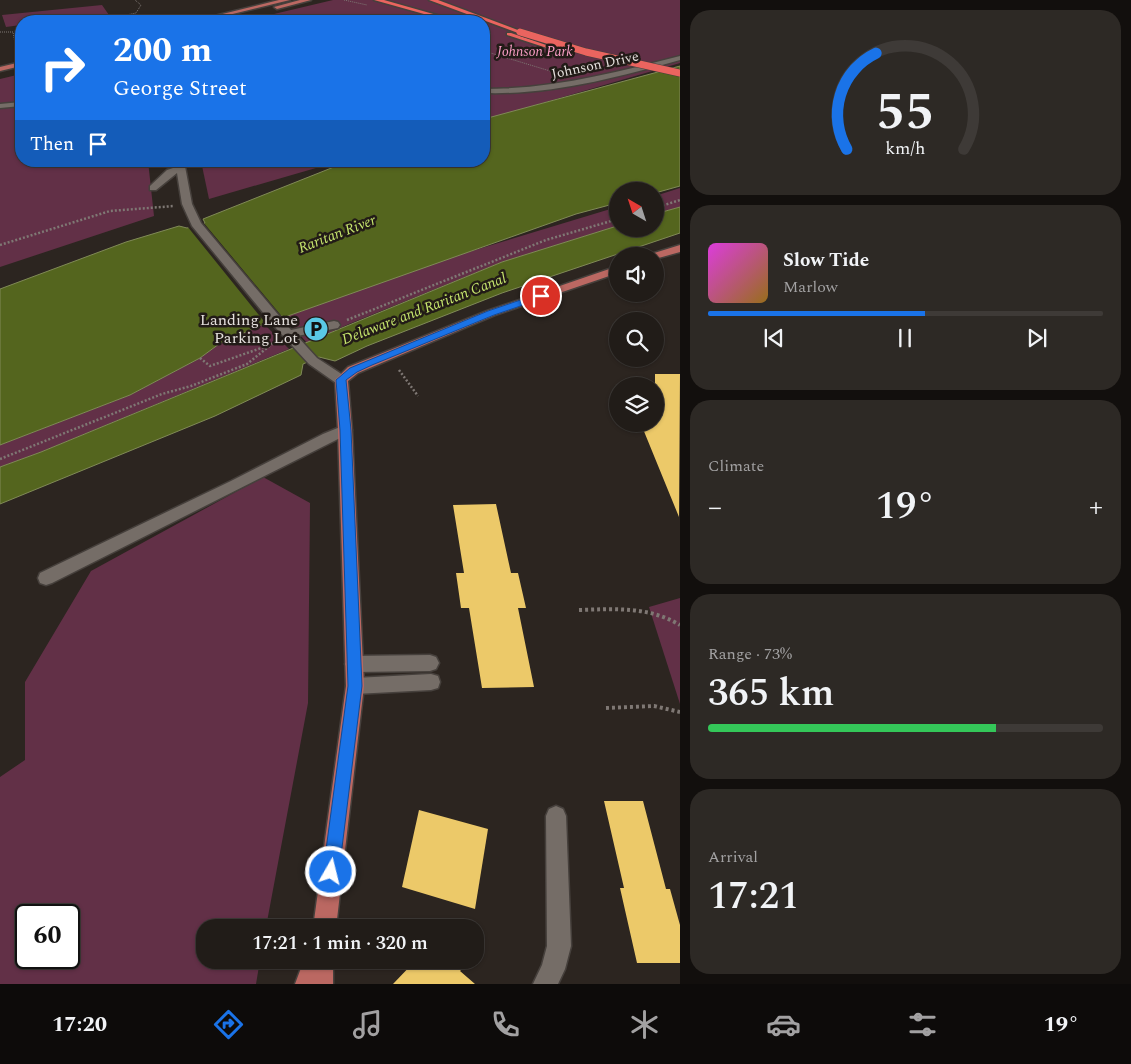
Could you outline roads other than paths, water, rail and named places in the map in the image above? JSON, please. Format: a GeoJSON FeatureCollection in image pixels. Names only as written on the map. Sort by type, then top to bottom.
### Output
{"type":"FeatureCollection","features":[{"type":"Feature","properties":{"kind":"highway"},"geometry":{"type":"LineString","coordinates":[[377,0],[433,15]]}},
{"type":"Feature","properties":{"kind":"highway"},"geometry":{"type":"LineString","coordinates":[[432,0],[473,15]]}},
{"type":"Feature","properties":{"kind":"highway"},"geometry":{"type":"LineString","coordinates":[[422,3],[455,15]]}},
{"type":"Feature","properties":{"kind":"highway"},"geometry":{"type":"LineString","coordinates":[[490,21],[586,52],[680,73]]}},
{"type":"Feature","properties":{"kind":"highway"},"geometry":{"type":"LineString","coordinates":[[490,28],[549,47],[680,78]]}},
{"type":"Feature","properties":{"kind":"main road"},"geometry":{"type":"LineString","coordinates":[[223,15],[287,0]]}},
{"type":"Feature","properties":{"kind":"main road"},"geometry":{"type":"LineString","coordinates":[[245,15],[308,0]]}},
{"type":"Feature","properties":{"kind":"main road"},"geometry":{"type":"LineString","coordinates":[[0,69],[15,65]]}},
{"type":"Feature","properties":{"kind":"main road"},"geometry":{"type":"LineString","coordinates":[[0,73],[15,69]]}},
{"type":"Feature","properties":{"kind":"main road"},"geometry":{"type":"LineString","coordinates":[[664,253],[680,248]]}},
{"type":"Feature","properties":{"kind":"main road"},"geometry":{"type":"LineString","coordinates":[[325,919],[355,686],[345,430],[340,380],[353,370],[491,313],[609,272]]}},
{"type":"Feature","properties":{"kind":"main road"},"geometry":{"type":"LineString","coordinates":[[306,984],[312,969]]}},
{"type":"Feature","properties":{"kind":"main road"},"geometry":{"type":"LineString","coordinates":[[321,969],[321,984]]}},
{"type":"Feature","properties":{"kind":"street","name":"Johnson Drive"},"geometry":{"type":"LineString","coordinates":[[490,91],[525,90],[584,83],[680,58]]}},
{"type":"Feature","properties":{"kind":"street"},"geometry":{"type":"LineString","coordinates":[[0,106],[15,105]]}},
{"type":"Feature","properties":{"kind":"street"},"geometry":{"type":"LineString","coordinates":[[153,188],[176,167]]}},
{"type":"Feature","properties":{"kind":"street"},"geometry":{"type":"LineString","coordinates":[[179,167],[187,204],[196,224],[287,336],[313,361],[340,380]]}},
{"type":"Feature","properties":{"kind":"street"},"geometry":{"type":"LineString","coordinates":[[287,336],[334,325]]}},
{"type":"Feature","properties":{"kind":"street"},"geometry":{"type":"LineString","coordinates":[[46,578],[345,430]]}},
{"type":"Feature","properties":{"kind":"street"},"geometry":{"type":"LineString","coordinates":[[354,664],[430,663]]}},
{"type":"Feature","properties":{"kind":"street"},"geometry":{"type":"LineString","coordinates":[[355,686],[430,682]]}},
{"type":"Feature","properties":{"kind":"street"},"geometry":{"type":"LineString","coordinates":[[545,984],[554,969],[559,946],[556,816]]}},
{"type":"Feature","properties":{"kind":"water","name":"Raritan River"},"geometry":{"type":"Polygon","coordinates":[[[680,66],[680,186],[664,190],[664,182],[609,182],[609,205],[576,214],[285,317],[277,315],[263,319],[264,324],[219,344],[200,358],[130,395],[0,445],[0,289],[126,242],[179,226],[187,228],[205,223],[203,219],[334,167],[490,167],[490,117],[680,66]]]}},
{"type":"Feature","properties":{"kind":"water","name":"Delaware and Raritan Canal"},"geometry":{"type":"Polygon","coordinates":[[[680,207],[680,233],[638,247],[609,247],[609,257],[502,293],[367,346],[335,361],[319,357],[303,364],[301,375],[215,416],[0,504],[0,467],[41,452],[502,262],[609,229],[609,238],[664,238],[664,211],[680,207]]]}},
{"type":"Feature","properties":{"kind":"place","name":"Landing Lane Parking Lot"},"geometry":{"type":"Point","coordinates":[316,329]}},
{"type":"Feature","properties":{"kind":"park label","name":"Johnson Park"},"geometry":{"type":"Point","coordinates":[535,51]}}]}
